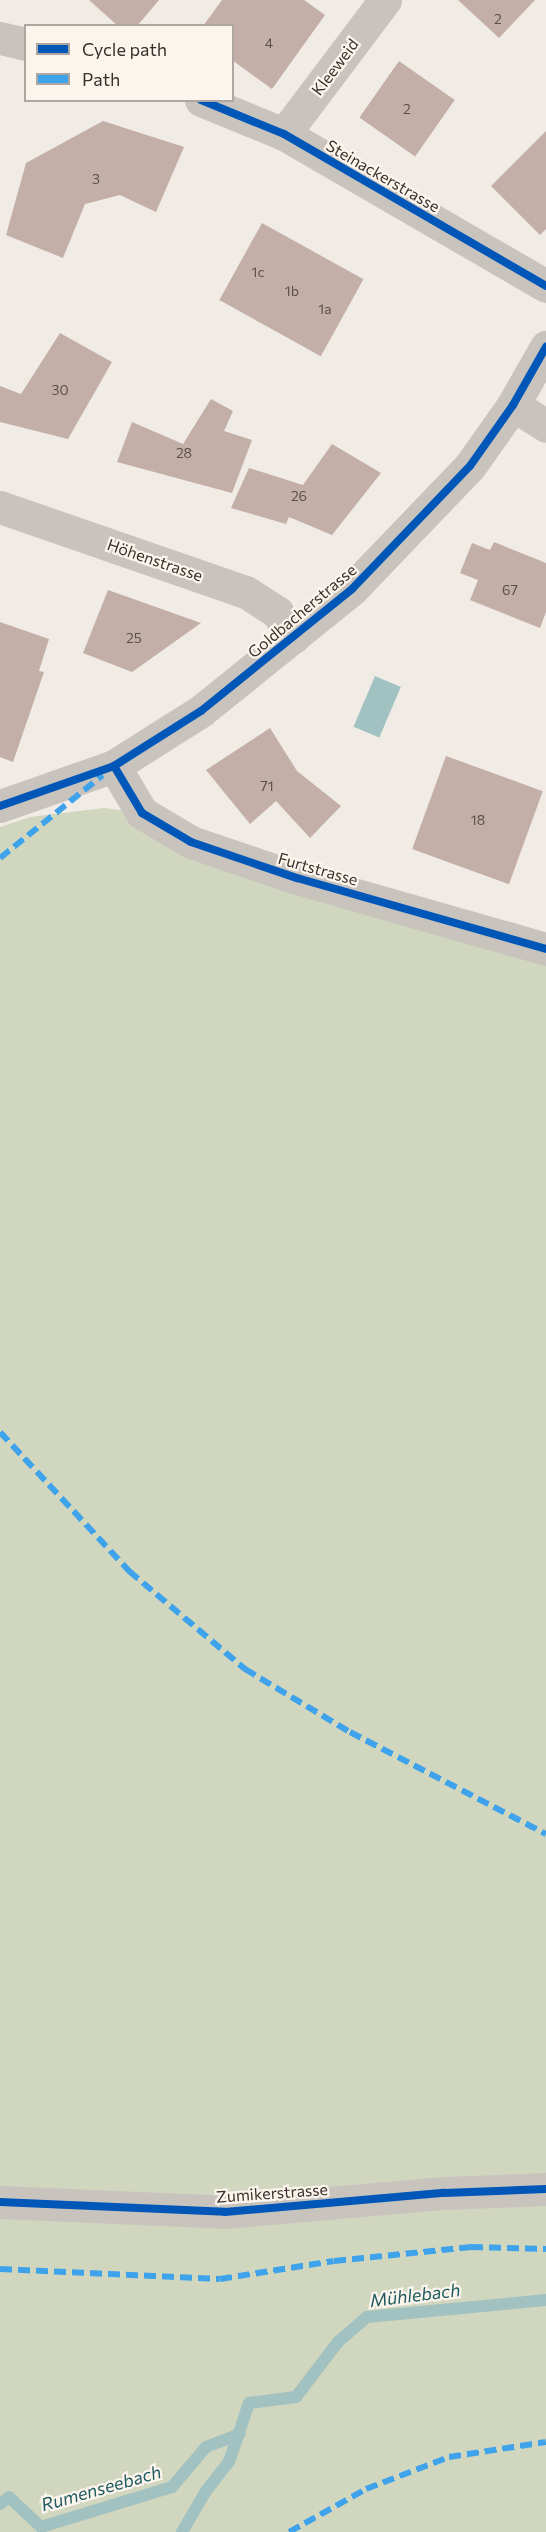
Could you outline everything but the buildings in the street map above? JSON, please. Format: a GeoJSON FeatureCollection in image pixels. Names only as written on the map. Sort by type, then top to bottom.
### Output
{"type":"FeatureCollection","features":[{"type":"Feature","properties":{"kind":"street","name":"Kleeweid"},"geometry":{"type":"LineString","coordinates":[[284,134],[385,0]]}},
{"type":"Feature","properties":{"kind":"street"},"geometry":{"type":"LineString","coordinates":[[0,38],[24,44]]}},
{"type":"Feature","properties":{"kind":"street","name":"Steinackerstrasse"},"geometry":{"type":"LineString","coordinates":[[206,102],[284,134],[546,286]]}},
{"type":"Feature","properties":{"kind":"street","name":"Goldbacherstrasse"},"geometry":{"type":"LineString","coordinates":[[0,806],[114,766],[201,711],[294,637],[413,530],[470,466],[513,405],[546,347]]}},
{"type":"Feature","properties":{"kind":"street"},"geometry":{"type":"LineString","coordinates":[[513,405],[546,426]]}},
{"type":"Feature","properties":{"kind":"street","name":"Höhenstrasse"},"geometry":{"type":"LineString","coordinates":[[0,507],[246,592],[277,612],[294,637]]}},
{"type":"Feature","properties":{"kind":"street","name":"Furtstrasse"},"geometry":{"type":"LineString","coordinates":[[114,766],[142,813],[191,842],[297,878],[546,949]]}},
{"type":"Feature","properties":{"kind":"street","name":"Zumikerstrasse"},"geometry":{"type":"LineString","coordinates":[[0,2202],[225,2212],[444,2193],[546,2189]]}},
{"type":"Feature","properties":{"kind":"green space"},"geometry":{"type":"Polygon","coordinates":[[[104,808],[142,813],[546,949],[546,2532],[0,2532],[0,827],[30,817],[104,808]]]}},
{"type":"Feature","properties":{"kind":"water"},"geometry":{"type":"Polygon","coordinates":[[[375,676],[401,687],[379,738],[354,727],[375,676]]]}},
{"type":"Feature","properties":{"kind":"waterway","name":"Mühlebach"},"geometry":{"type":"LineString","coordinates":[[182,2532],[206,2491],[229,2462],[249,2403],[296,2397],[338,2342],[367,2317],[546,2300]]}},
{"type":"Feature","properties":{"kind":"waterway","name":"Rumenseebach"},"geometry":{"type":"LineString","coordinates":[[0,2504],[9,2497],[41,2527],[172,2487],[206,2447],[240,2434]]}},
{"type":"Feature","properties":{"kind":"marked path"},"geometry":{"type":"LineString","coordinates":[[0,858],[103,775]]}},
{"type":"Feature","properties":{"kind":"marked path"},"geometry":{"type":"LineString","coordinates":[[0,1432],[129,1571],[245,1669],[350,1732],[546,1834]]}},
{"type":"Feature","properties":{"kind":"marked path"},"geometry":{"type":"LineString","coordinates":[[0,2269],[220,2279],[334,2261],[471,2247],[546,2249]]}},
{"type":"Feature","properties":{"kind":"marked path"},"geometry":{"type":"LineString","coordinates":[[289,2532],[366,2489],[449,2457],[546,2442]]}},
{"type":"Feature","properties":{"kind":"cycle path"},"geometry":{"type":"LineString","coordinates":[[206,102],[284,134],[546,286]]}},
{"type":"Feature","properties":{"kind":"cycle path"},"geometry":{"type":"LineString","coordinates":[[0,806],[114,766],[201,711],[352,589],[470,466],[513,405],[546,347]]}},
{"type":"Feature","properties":{"kind":"cycle path"},"geometry":{"type":"LineString","coordinates":[[114,766],[142,813],[191,842],[297,878],[546,949]]}},
{"type":"Feature","properties":{"kind":"cycle path"},"geometry":{"type":"LineString","coordinates":[[0,2202],[225,2212],[444,2193],[546,2189]]}}]}
